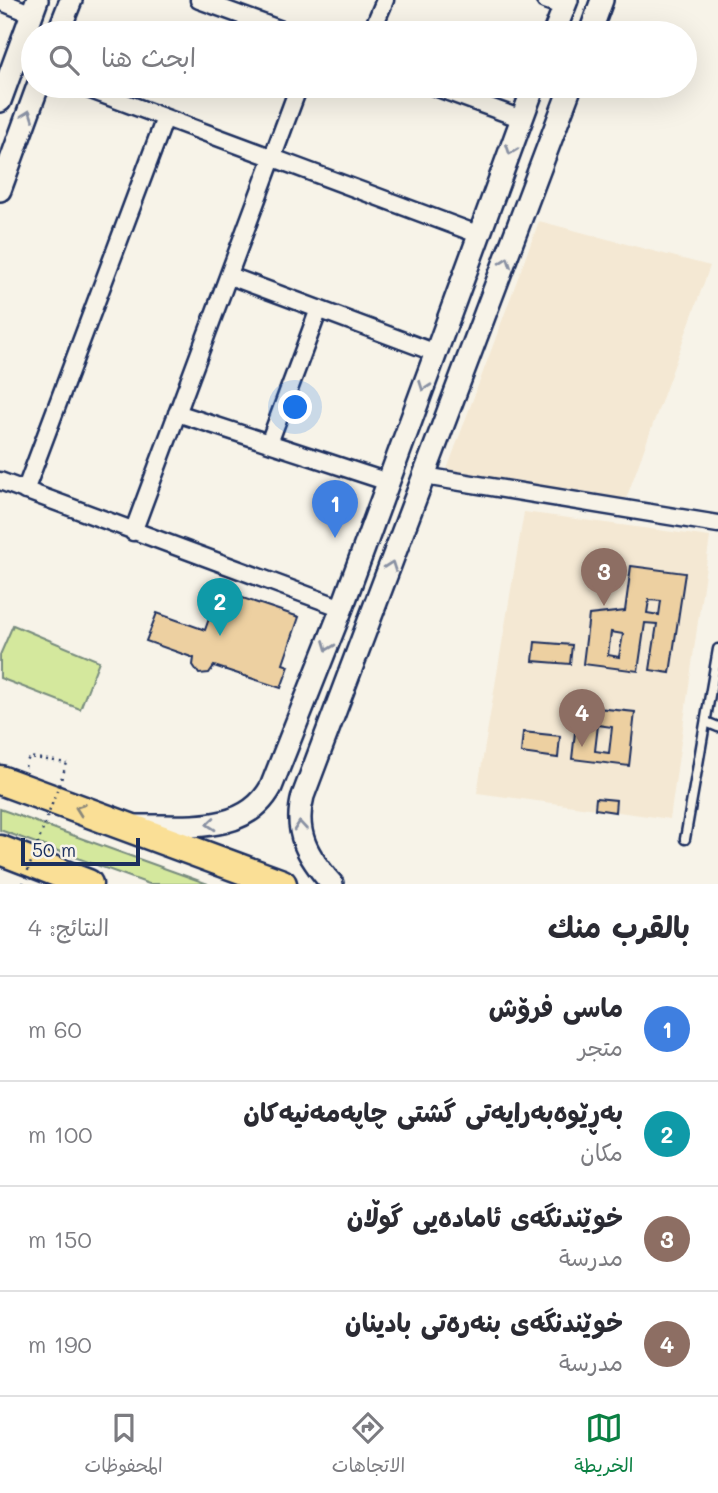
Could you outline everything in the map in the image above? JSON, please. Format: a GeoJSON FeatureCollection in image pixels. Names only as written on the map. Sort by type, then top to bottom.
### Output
{"type":"FeatureCollection","features":[{"type":"Feature","properties":{"kind":"highway"},"geometry":{"type":"LineString","coordinates":[[0,780],[282,884]]}},
{"type":"Feature","properties":{"kind":"highway"},"geometry":{"type":"LineString","coordinates":[[0,850],[88,884]]}},
{"type":"Feature","properties":{"kind":"street"},"geometry":{"type":"LineString","coordinates":[[63,21],[71,0]]}},
{"type":"Feature","properties":{"kind":"street"},"geometry":{"type":"LineString","coordinates":[[200,0],[257,21]]}},
{"type":"Feature","properties":{"kind":"street"},"geometry":{"type":"LineString","coordinates":[[376,21],[385,0]]}},
{"type":"Feature","properties":{"kind":"street"},"geometry":{"type":"LineString","coordinates":[[594,21],[602,0]]}},
{"type":"Feature","properties":{"kind":"street"},"geometry":{"type":"LineString","coordinates":[[0,1],[35,7]]}},
{"type":"Feature","properties":{"kind":"street"},"geometry":{"type":"LineString","coordinates":[[556,21],[559,2]]}},
{"type":"Feature","properties":{"kind":"street"},"geometry":{"type":"LineString","coordinates":[[0,101],[21,45]]}},
{"type":"Feature","properties":{"kind":"street"},"geometry":{"type":"LineString","coordinates":[[0,190],[34,98]]}},
{"type":"Feature","properties":{"kind":"street"},"geometry":{"type":"LineString","coordinates":[[112,98],[480,235]]}},
{"type":"Feature","properties":{"kind":"street"},"geometry":{"type":"LineString","coordinates":[[133,532],[294,98]]}},
{"type":"Feature","properties":{"kind":"street"},"geometry":{"type":"LineString","coordinates":[[465,98],[522,119]]}},
{"type":"Feature","properties":{"kind":"street"},"geometry":{"type":"LineString","coordinates":[[128,826],[214,824],[238,819],[254,811],[271,787],[342,608],[458,299],[530,98]]}},
{"type":"Feature","properties":{"kind":"street"},"geometry":{"type":"LineString","coordinates":[[332,884],[305,848],[299,811],[567,98]]}},
{"type":"Feature","properties":{"kind":"street"},"geometry":{"type":"LineString","coordinates":[[25,491],[165,118]]}},
{"type":"Feature","properties":{"kind":"street"},"geometry":{"type":"LineString","coordinates":[[230,276],[436,353]]}},
{"type":"Feature","properties":{"kind":"street"},"geometry":{"type":"LineString","coordinates":[[458,299],[488,310]]}},
{"type":"Feature","properties":{"kind":"street"},"geometry":{"type":"LineString","coordinates":[[269,443],[319,309]]}},
{"type":"Feature","properties":{"kind":"street"},"geometry":{"type":"LineString","coordinates":[[177,413],[388,482]]}},
{"type":"Feature","properties":{"kind":"street"},"geometry":{"type":"LineString","coordinates":[[424,476],[718,524]]}},
{"type":"Feature","properties":{"kind":"street"},"geometry":{"type":"LineString","coordinates":[[0,481],[342,608]]}},
{"type":"Feature","properties":{"kind":"street"},"geometry":{"type":"LineString","coordinates":[[312,686],[342,698]]}},
{"type":"Feature","properties":{"kind":"lane"},"geometry":{"type":"LineString","coordinates":[[685,839],[718,649]]}},
{"type":"Feature","properties":{"kind":"lane"},"geometry":{"type":"LineString","coordinates":[[706,722],[718,727]]}},
{"type":"Feature","properties":{"kind":"path"},"geometry":{"type":"LineString","coordinates":[[23,884],[67,763],[29,757]]}},
{"type":"Feature","properties":{"kind":"shaded area"},"geometry":{"type":"Polygon","coordinates":[[[539,221],[710,266],[625,502],[446,472],[539,221]]]}},
{"type":"Feature","properties":{"kind":"shaded area"},"geometry":{"type":"Polygon","coordinates":[[[524,512],[710,537],[670,819],[477,793],[524,512]]]}},
{"type":"Feature","properties":{"kind":"green space"},"geometry":{"type":"Polygon","coordinates":[[[13,625],[99,661],[80,709],[0,678],[0,655],[13,625]]]}},
{"type":"Feature","properties":{"kind":"green space"},"geometry":{"type":"Polygon","coordinates":[[[0,809],[208,884],[149,884],[0,830],[0,809]]]}},
{"type":"Feature","properties":{"kind":"building"},"geometry":{"type":"Polygon","coordinates":[[[631,566],[685,573],[670,673],[650,670],[657,624],[645,623],[638,671],[583,664],[589,615],[625,611],[631,566]],[[649,600],[647,613],[659,615],[661,601],[649,600]],[[611,632],[608,655],[619,657],[623,634],[611,632]]]}},
{"type":"Feature","properties":{"kind":"building"},"geometry":{"type":"Polygon","coordinates":[[[219,590],[299,617],[283,664],[289,666],[281,688],[214,666],[209,673],[199,674],[193,665],[194,658],[146,641],[157,613],[205,630],[219,590]]]}},
{"type":"Feature","properties":{"kind":"building"},"geometry":{"type":"Polygon","coordinates":[[[535,642],[572,645],[570,664],[533,661],[535,642]]]}},
{"type":"Feature","properties":{"kind":"building"},"geometry":{"type":"Polygon","coordinates":[[[578,706],[635,712],[629,766],[572,759],[578,706]],[[598,725],[595,751],[609,753],[612,727],[598,725]]]}},
{"type":"Feature","properties":{"kind":"building"},"geometry":{"type":"Polygon","coordinates":[[[523,732],[560,736],[558,758],[521,753],[523,732]]]}},
{"type":"Feature","properties":{"kind":"building"},"geometry":{"type":"Polygon","coordinates":[[[596,798],[616,800],[615,812],[595,809],[596,798]]]}},
{"type":"Feature","properties":{"kind":"place","name":"ماسی فرۆش"},"geometry":{"type":"Point","coordinates":[335,538]}},
{"type":"Feature","properties":{"kind":"place","name":"خوێندنگەی ئامادەیی گوڵان"},"geometry":{"type":"Point","coordinates":[604,606]}},
{"type":"Feature","properties":{"kind":"place","name":"بەڕێوەبەرایەتی گشتی چاپەمەنیەکان"},"geometry":{"type":"Point","coordinates":[220,636]}},
{"type":"Feature","properties":{"kind":"place","name":"خوێندنگەی بنەرەتی بادینان"},"geometry":{"type":"Point","coordinates":[582,747]}}]}
